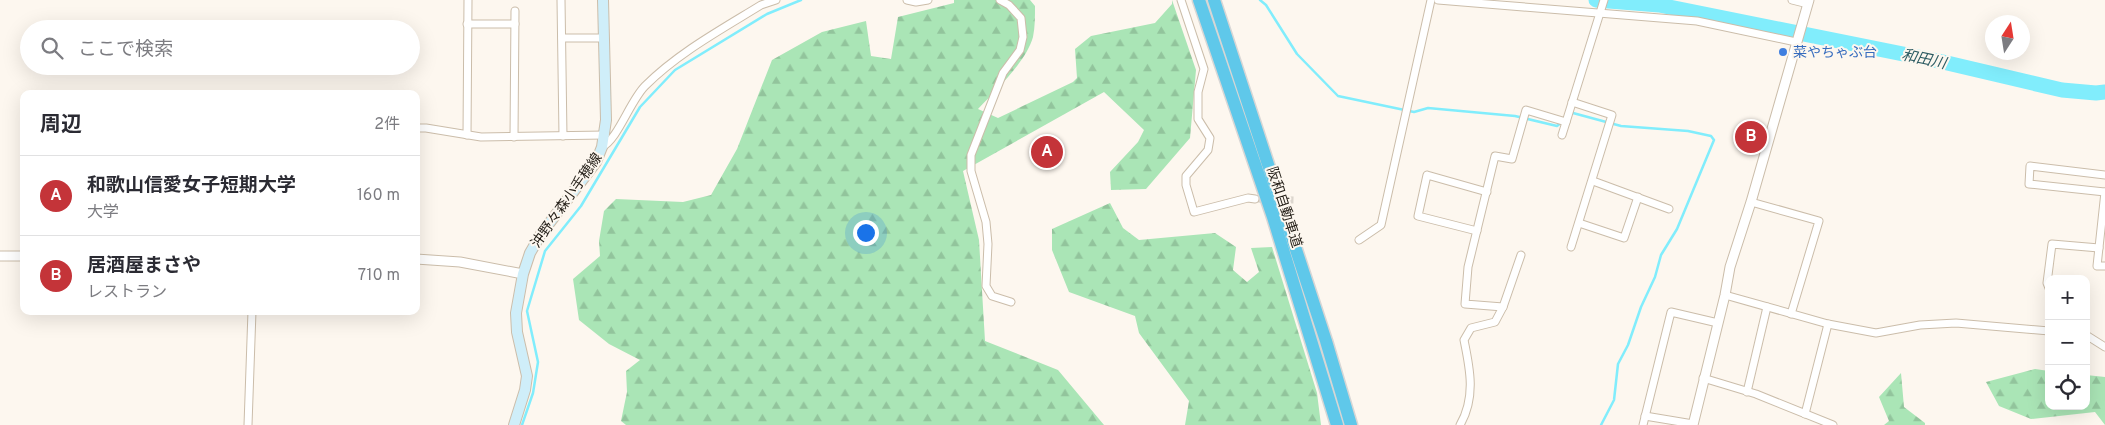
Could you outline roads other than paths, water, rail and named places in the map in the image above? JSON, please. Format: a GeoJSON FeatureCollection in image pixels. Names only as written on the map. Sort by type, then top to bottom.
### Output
{"type":"FeatureCollection","features":[{"type":"Feature","properties":{"kind":"highway","name":"阪和自動車道"},"geometry":{"type":"LineString","coordinates":[[1199,0],[1273,217],[1337,425]]}},
{"type":"Feature","properties":{"kind":"highway","name":"阪和自動車道"},"geometry":{"type":"LineString","coordinates":[[1214,0],[1326,341],[1351,425]]}},
{"type":"Feature","properties":{"kind":"main road","name":"沖野々森小手穂線"},"geometry":{"type":"LineString","coordinates":[[514,425],[525,390],[526,376],[517,332],[516,313],[523,274],[530,252],[541,234],[596,162],[605,135],[603,0]]}},
{"type":"Feature","properties":{"kind":"street"},"geometry":{"type":"LineString","coordinates":[[467,135],[468,0]]}},
{"type":"Feature","properties":{"kind":"street"},"geometry":{"type":"LineString","coordinates":[[561,0],[562,136]]}},
{"type":"Feature","properties":{"kind":"street"},"geometry":{"type":"LineString","coordinates":[[602,148],[609,144],[628,110],[644,87],[666,66],[761,5],[776,0]]}},
{"type":"Feature","properties":{"kind":"street"},"geometry":{"type":"LineString","coordinates":[[907,0],[916,2],[928,0]]}},
{"type":"Feature","properties":{"kind":"street"},"geometry":{"type":"LineString","coordinates":[[1000,0],[1009,5],[1021,18],[1023,37],[1020,50],[1003,73],[971,155],[971,171],[986,222],[988,244],[986,286],[992,296],[1011,302]]}},
{"type":"Feature","properties":{"kind":"street"},"geometry":{"type":"LineString","coordinates":[[1181,0],[1204,69],[1198,92],[1198,119],[1210,138],[1208,150],[1186,176],[1186,185],[1194,212],[1248,198],[1255,200]]}},
{"type":"Feature","properties":{"kind":"street"},"geometry":{"type":"LineString","coordinates":[[1359,240],[1381,225],[1431,0]]}},
{"type":"Feature","properties":{"kind":"street"},"geometry":{"type":"LineString","coordinates":[[1438,0],[1697,21],[1797,41]]}},
{"type":"Feature","properties":{"kind":"street"},"geometry":{"type":"LineString","coordinates":[[1562,135],[1604,0]]}},
{"type":"Feature","properties":{"kind":"street"},"geometry":{"type":"LineString","coordinates":[[1645,416],[1693,424],[1725,295],[1730,267],[1751,202],[1809,2],[1792,0]]}},
{"type":"Feature","properties":{"kind":"street"},"geometry":{"type":"LineString","coordinates":[[514,137],[515,11]]}},
{"type":"Feature","properties":{"kind":"street"},"geometry":{"type":"LineString","coordinates":[[468,24],[515,24]]}},
{"type":"Feature","properties":{"kind":"street"},"geometry":{"type":"LineString","coordinates":[[562,38],[604,38]]}},
{"type":"Feature","properties":{"kind":"street"},"geometry":{"type":"LineString","coordinates":[[1571,247],[1612,115],[1572,102]]}},
{"type":"Feature","properties":{"kind":"street"},"geometry":{"type":"LineString","coordinates":[[1503,307],[1465,304],[1468,267],[1496,156],[1512,159],[1526,110],[1566,122]]}},
{"type":"Feature","properties":{"kind":"street"},"geometry":{"type":"LineString","coordinates":[[420,128],[481,138],[605,135]]}},
{"type":"Feature","properties":{"kind":"street"},"geometry":{"type":"LineString","coordinates":[[2105,175],[2030,166],[2029,184],[2105,192],[2097,266],[2105,266]]}},
{"type":"Feature","properties":{"kind":"street"},"geometry":{"type":"LineString","coordinates":[[1477,231],[1418,216],[1427,176],[1487,192]]}},
{"type":"Feature","properties":{"kind":"street"},"geometry":{"type":"LineString","coordinates":[[1593,181],[1669,209]]}},
{"type":"Feature","properties":{"kind":"street"},"geometry":{"type":"LineString","coordinates":[[1579,223],[1624,238],[1638,197]]}},
{"type":"Feature","properties":{"kind":"street"},"geometry":{"type":"LineString","coordinates":[[1751,202],[1819,221],[1791,314]]}},
{"type":"Feature","properties":{"kind":"street"},"geometry":{"type":"LineString","coordinates":[[2047,275],[2052,244],[2099,248]]}},
{"type":"Feature","properties":{"kind":"street"},"geometry":{"type":"LineString","coordinates":[[1460,425],[1465,416],[1472,378],[1464,340],[1471,328],[1495,322],[1503,307],[1521,255]]}},
{"type":"Feature","properties":{"kind":"street"},"geometry":{"type":"LineString","coordinates":[[0,256],[20,256]]}},
{"type":"Feature","properties":{"kind":"street"},"geometry":{"type":"LineString","coordinates":[[420,260],[460,262],[523,274]]}},
{"type":"Feature","properties":{"kind":"street"},"geometry":{"type":"LineString","coordinates":[[1725,295],[1828,324],[1876,333],[1920,324],[1956,323],[2045,331]]}},
{"type":"Feature","properties":{"kind":"street"},"geometry":{"type":"LineString","coordinates":[[1747,392],[1767,307]]}},
{"type":"Feature","properties":{"kind":"street"},"geometry":{"type":"LineString","coordinates":[[1643,425],[1671,312],[1718,323]]}},
{"type":"Feature","properties":{"kind":"street"},"geometry":{"type":"LineString","coordinates":[[248,425],[252,315]]}},
{"type":"Feature","properties":{"kind":"street"},"geometry":{"type":"LineString","coordinates":[[1805,414],[1828,324]]}},
{"type":"Feature","properties":{"kind":"street"},"geometry":{"type":"LineString","coordinates":[[2090,337],[2105,346]]}},
{"type":"Feature","properties":{"kind":"street"},"geometry":{"type":"LineString","coordinates":[[1703,378],[1747,392],[1832,425]]}},
{"type":"Feature","properties":{"kind":"waterway"},"geometry":{"type":"LineString","coordinates":[[522,425],[533,393],[538,362],[527,311],[545,251],[581,206],[640,107],[675,70],[767,14],[801,0]]}},
{"type":"Feature","properties":{"kind":"waterway"},"geometry":{"type":"LineString","coordinates":[[1260,0],[1266,5],[1297,54],[1338,96],[1414,112],[1428,108],[1515,116],[1557,126],[1562,122]]}},
{"type":"Feature","properties":{"kind":"waterway","name":"和田川"},"geometry":{"type":"LineString","coordinates":[[1596,0],[1659,5],[1943,62],[2062,90],[2105,92]]}},
{"type":"Feature","properties":{"kind":"waterway"},"geometry":{"type":"LineString","coordinates":[[1570,115],[1573,113],[1621,126],[1688,131],[1711,136],[1714,140],[1677,229],[1661,255],[1655,277],[1641,307],[1628,345],[1618,364],[1614,400],[1601,425]]}},
{"type":"Feature","properties":{"kind":"tunnel"},"geometry":{"type":"LineString","coordinates":[[1255,199],[1297,200]]}},
{"type":"Feature","properties":{"kind":"place","name":"菜やちゃぶ台"},"geometry":{"type":"Point","coordinates":[1783,52]}},
{"type":"Feature","properties":{"kind":"place","name":"居酒屋まさや"},"geometry":{"type":"Point","coordinates":[1751,137]}},
{"type":"Feature","properties":{"kind":"place","name":"和歌山信愛女子短期大学"},"geometry":{"type":"Point","coordinates":[1047,152]}}]}
